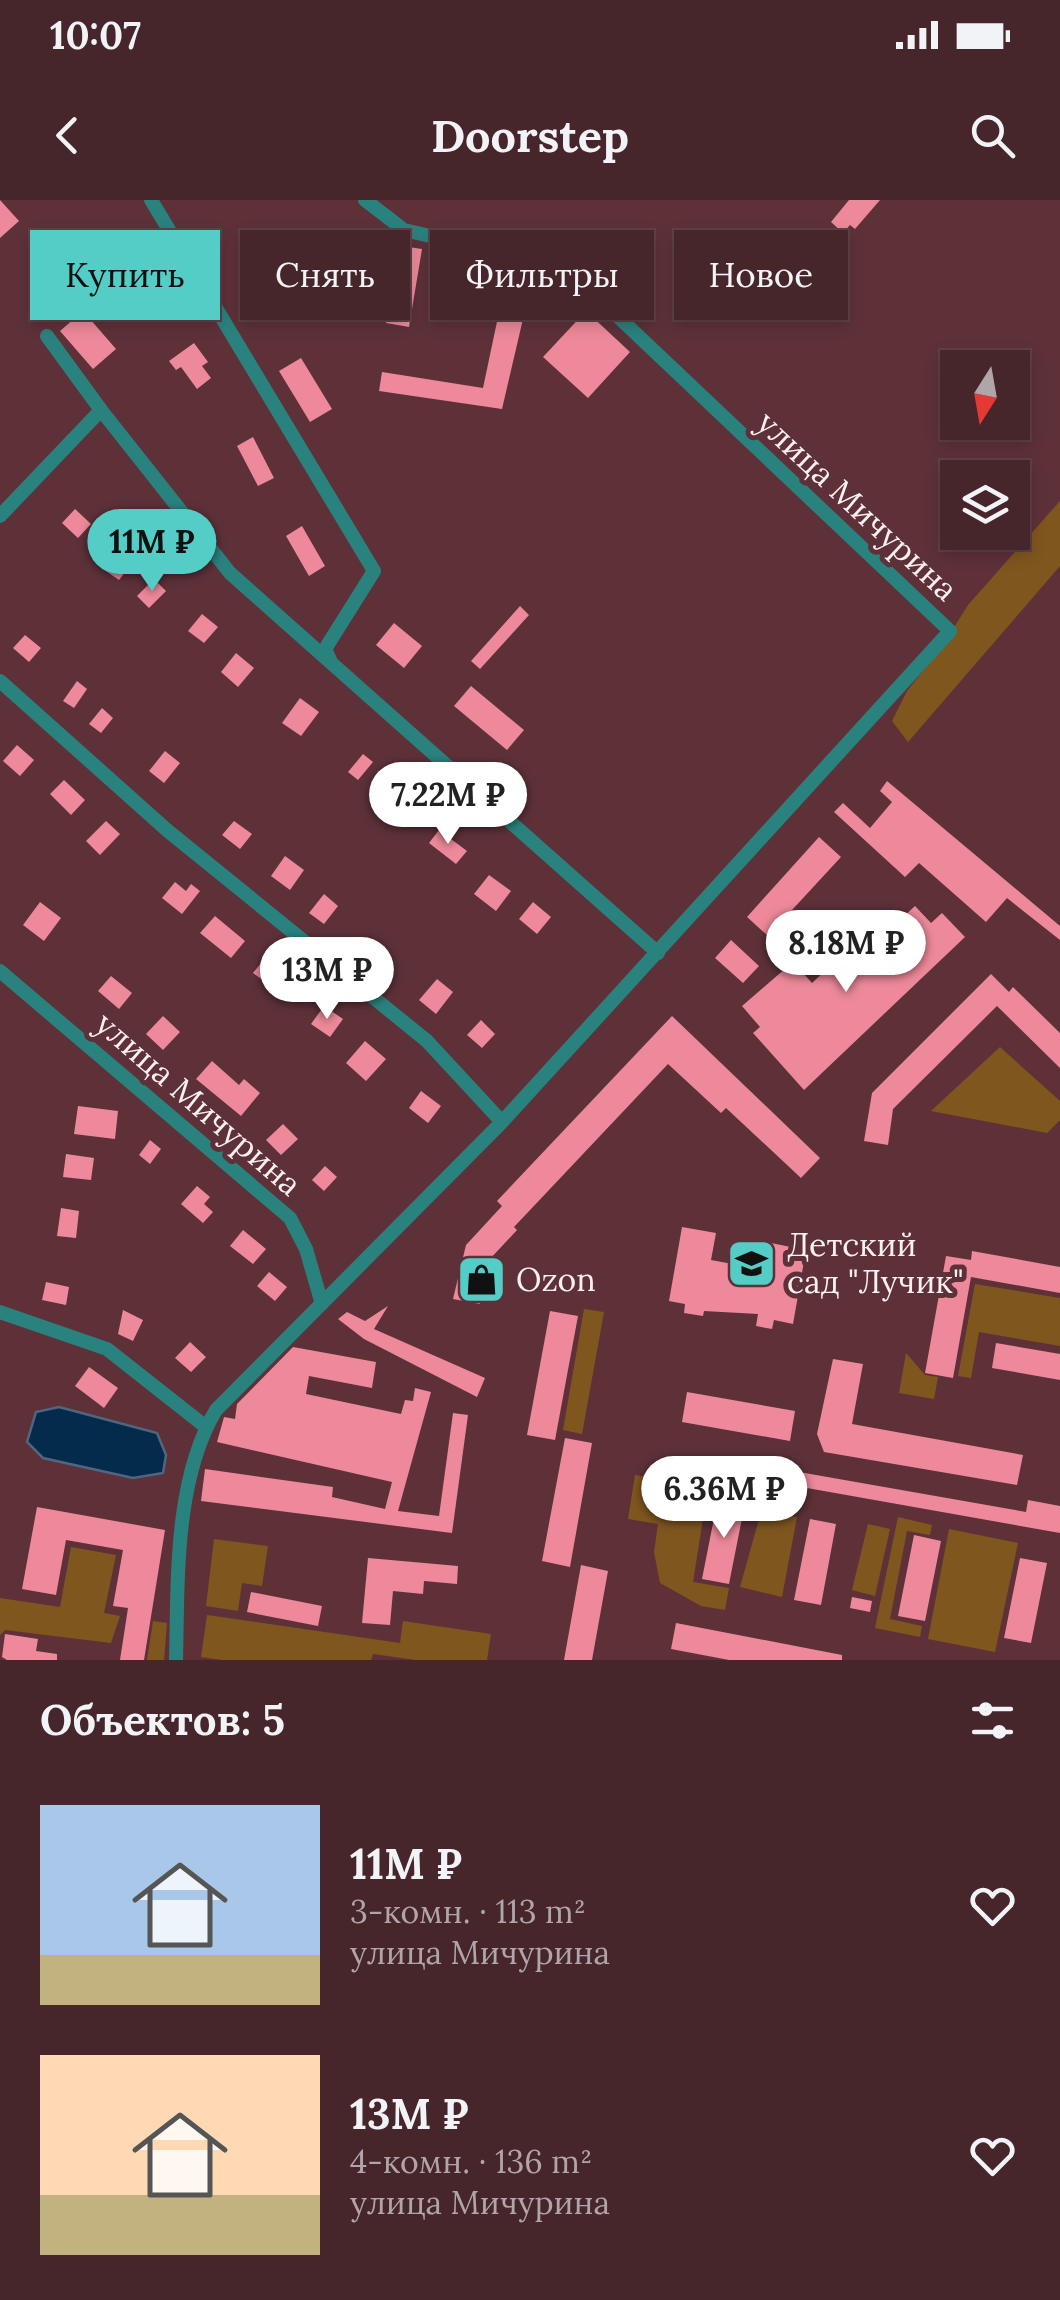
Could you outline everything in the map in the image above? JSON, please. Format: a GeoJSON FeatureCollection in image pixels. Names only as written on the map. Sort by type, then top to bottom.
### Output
{"type":"FeatureCollection","features":[{"type":"Feature","properties":{"kind":"street"},"geometry":{"type":"LineString","coordinates":[[151,200],[374,571],[325,649],[331,663]]}},
{"type":"Feature","properties":{"kind":"street","name":"улица Мичурина"},"geometry":{"type":"LineString","coordinates":[[176,1660],[186,1505],[206,1427],[249,1376],[502,1122],[950,632],[592,293],[535,260],[404,230],[365,200]]}},
{"type":"Feature","properties":{"kind":"street"},"geometry":{"type":"LineString","coordinates":[[46,336],[230,573],[658,952]]}},
{"type":"Feature","properties":{"kind":"street"},"geometry":{"type":"LineString","coordinates":[[0,516],[101,410]]}},
{"type":"Feature","properties":{"kind":"street"},"geometry":{"type":"LineString","coordinates":[[0,681],[168,831],[426,1041],[502,1122]]}},
{"type":"Feature","properties":{"kind":"street","name":"улица Мичурина"},"geometry":{"type":"LineString","coordinates":[[0,971],[290,1218],[306,1249],[322,1304]]}},
{"type":"Feature","properties":{"kind":"street"},"geometry":{"type":"LineString","coordinates":[[0,1312],[106,1349],[206,1427]]}},
{"type":"Feature","properties":{"kind":"shaded area"},"geometry":{"type":"Polygon","coordinates":[[[1060,501],[1060,566],[908,742],[892,721],[907,691],[968,605],[1017,550],[1030,550],[1030,535],[1060,501]]]}},
{"type":"Feature","properties":{"kind":"shaded area"},"geometry":{"type":"Polygon","coordinates":[[[1000,1047],[1060,1101],[1060,1120],[1047,1133],[931,1111],[1000,1047]]]}},
{"type":"Feature","properties":{"kind":"shaded area"},"geometry":{"type":"Polygon","coordinates":[[[975,1284],[1060,1298],[1060,1346],[979,1332],[971,1378],[958,1376],[975,1284]]]}},
{"type":"Feature","properties":{"kind":"shaded area"},"geometry":{"type":"Polygon","coordinates":[[[584,1309],[604,1312],[582,1434],[563,1430],[584,1309]]]}},
{"type":"Feature","properties":{"kind":"shaded area"},"geometry":{"type":"Polygon","coordinates":[[[906,1353],[925,1375],[938,1377],[934,1399],[899,1393],[906,1353]]]}},
{"type":"Feature","properties":{"kind":"shaded area"},"geometry":{"type":"Polygon","coordinates":[[[635,1475],[708,1487],[693,1582],[729,1588],[725,1610],[701,1606],[660,1583],[654,1552],[658,1524],[628,1519],[635,1475]]]}},
{"type":"Feature","properties":{"kind":"shaded area"},"geometry":{"type":"Polygon","coordinates":[[[761,1512],[797,1517],[782,1597],[740,1587],[761,1512]]]}},
{"type":"Feature","properties":{"kind":"shaded area"},"geometry":{"type":"Polygon","coordinates":[[[898,1517],[932,1525],[930,1535],[907,1531],[890,1619],[922,1626],[920,1637],[875,1628],[898,1517]]]}},
{"type":"Feature","properties":{"kind":"shaded area"},"geometry":{"type":"Polygon","coordinates":[[[868,1524],[890,1529],[875,1596],[852,1590],[868,1524]]]}},
{"type":"Feature","properties":{"kind":"shaded area"},"geometry":{"type":"Polygon","coordinates":[[[949,1529],[1018,1543],[995,1652],[928,1639],[949,1529]]]}},
{"type":"Feature","properties":{"kind":"shaded area"},"geometry":{"type":"Polygon","coordinates":[[[214,1539],[268,1546],[262,1586],[242,1583],[238,1611],[206,1606],[214,1539]]]}},
{"type":"Feature","properties":{"kind":"shaded area"},"geometry":{"type":"Polygon","coordinates":[[[71,1547],[116,1555],[104,1613],[120,1616],[111,1643],[5,1630],[0,1635],[0,1598],[60,1607],[71,1547]]]}},
{"type":"Feature","properties":{"kind":"shaded area"},"geometry":{"type":"Polygon","coordinates":[[[207,1615],[400,1643],[403,1621],[491,1634],[487,1660],[416,1660],[373,1654],[371,1660],[222,1660],[201,1657],[207,1615]]]}},
{"type":"Feature","properties":{"kind":"shaded area"},"geometry":{"type":"Polygon","coordinates":[[[153,1621],[167,1623],[164,1660],[147,1660],[153,1621]]]}},
{"type":"Feature","properties":{"kind":"water"},"geometry":{"type":"Polygon","coordinates":[[[59,1407],[157,1433],[166,1455],[163,1473],[133,1478],[43,1458],[27,1442],[36,1412],[59,1407]]]}},
{"type":"Feature","properties":{"kind":"building"},"geometry":{"type":"Polygon","coordinates":[[[0,200],[19,221],[0,238],[0,200]]]}},
{"type":"Feature","properties":{"kind":"building"},"geometry":{"type":"Polygon","coordinates":[[[849,200],[880,200],[855,229],[850,225],[840,230],[831,222],[849,200]]]}},
{"type":"Feature","properties":{"kind":"building"},"geometry":{"type":"Polygon","coordinates":[[[410,247],[422,249],[409,327],[386,323],[410,320],[410,247]]]}},
{"type":"Feature","properties":{"kind":"building"},"geometry":{"type":"Polygon","coordinates":[[[73,320],[91,320],[116,349],[93,369],[60,331],[73,320]]]}},
{"type":"Feature","properties":{"kind":"building"},"geometry":{"type":"Polygon","coordinates":[[[497,320],[523,320],[502,409],[379,391],[382,372],[483,388],[497,320]]]}},
{"type":"Feature","properties":{"kind":"building"},"geometry":{"type":"Polygon","coordinates":[[[578,320],[596,320],[630,352],[588,398],[543,357],[578,320]]]}},
{"type":"Feature","properties":{"kind":"building"},"geometry":{"type":"Polygon","coordinates":[[[194,343],[208,362],[202,366],[211,378],[197,389],[181,367],[176,370],[169,361],[194,343]]]}},
{"type":"Feature","properties":{"kind":"building"},"geometry":{"type":"Polygon","coordinates":[[[301,358],[332,409],[310,422],[279,371],[301,358]]]}},
{"type":"Feature","properties":{"kind":"building"},"geometry":{"type":"Polygon","coordinates":[[[253,437],[274,478],[258,486],[237,446],[253,437]]]}},
{"type":"Feature","properties":{"kind":"building"},"geometry":{"type":"Polygon","coordinates":[[[75,509],[91,524],[78,538],[62,523],[75,509]]]}},
{"type":"Feature","properties":{"kind":"building"},"geometry":{"type":"Polygon","coordinates":[[[302,526],[325,566],[309,576],[286,536],[302,526]]]}},
{"type":"Feature","properties":{"kind":"building"},"geometry":{"type":"Polygon","coordinates":[[[120,546],[136,558],[119,580],[103,569],[120,546]]]}},
{"type":"Feature","properties":{"kind":"building"},"geometry":{"type":"Polygon","coordinates":[[[154,579],[166,591],[149,608],[137,596],[154,579]]]}},
{"type":"Feature","properties":{"kind":"building"},"geometry":{"type":"Polygon","coordinates":[[[520,606],[529,615],[480,669],[471,661],[520,606]]]}},
{"type":"Feature","properties":{"kind":"building"},"geometry":{"type":"Polygon","coordinates":[[[202,614],[218,627],[204,643],[188,631],[202,614]]]}},
{"type":"Feature","properties":{"kind":"building"},"geometry":{"type":"Polygon","coordinates":[[[394,623],[422,646],[404,668],[376,645],[394,623]]]}},
{"type":"Feature","properties":{"kind":"building"},"geometry":{"type":"Polygon","coordinates":[[[25,635],[41,648],[29,662],[13,648],[25,635]]]}},
{"type":"Feature","properties":{"kind":"building"},"geometry":{"type":"Polygon","coordinates":[[[236,653],[254,668],[238,687],[221,672],[236,653]]]}},
{"type":"Feature","properties":{"kind":"building"},"geometry":{"type":"Polygon","coordinates":[[[77,681],[87,689],[74,708],[63,701],[77,681]]]}},
{"type":"Feature","properties":{"kind":"building"},"geometry":{"type":"Polygon","coordinates":[[[471,686],[524,730],[507,750],[454,706],[471,686]]]}},
{"type":"Feature","properties":{"kind":"building"},"geometry":{"type":"Polygon","coordinates":[[[300,698],[319,712],[301,736],[282,723],[300,698]]]}},
{"type":"Feature","properties":{"kind":"building"},"geometry":{"type":"Polygon","coordinates":[[[102,708],[113,718],[101,733],[89,724],[102,708]]]}},
{"type":"Feature","properties":{"kind":"building"},"geometry":{"type":"Polygon","coordinates":[[[17,745],[34,760],[20,776],[3,761],[17,745]]]}},
{"type":"Feature","properties":{"kind":"building"},"geometry":{"type":"Polygon","coordinates":[[[165,751],[180,763],[164,783],[149,771],[165,751]]]}},
{"type":"Feature","properties":{"kind":"building"},"geometry":{"type":"Polygon","coordinates":[[[363,754],[373,762],[358,780],[348,772],[363,754]]]}},
{"type":"Feature","properties":{"kind":"building"},"geometry":{"type":"Polygon","coordinates":[[[64,780],[85,800],[71,815],[50,794],[64,780]]]}},
{"type":"Feature","properties":{"kind":"building"},"geometry":{"type":"Polygon","coordinates":[[[887,781],[1060,926],[1060,940],[1007,898],[986,922],[919,863],[905,877],[834,812],[843,803],[870,828],[892,802],[880,791],[887,781]]]}},
{"type":"Feature","properties":{"kind":"building"},"geometry":{"type":"Polygon","coordinates":[[[393,788],[413,805],[402,819],[381,801],[393,788]]]}},
{"type":"Feature","properties":{"kind":"building"},"geometry":{"type":"Polygon","coordinates":[[[106,821],[120,834],[100,855],[86,841],[106,821]]]}},
{"type":"Feature","properties":{"kind":"building"},"geometry":{"type":"Polygon","coordinates":[[[234,821],[252,834],[240,849],[222,835],[234,821]]]}},
{"type":"Feature","properties":{"kind":"building"},"geometry":{"type":"Polygon","coordinates":[[[439,830],[467,851],[456,864],[429,843],[439,830]]]}},
{"type":"Feature","properties":{"kind":"building"},"geometry":{"type":"Polygon","coordinates":[[[819,837],[841,857],[768,936],[747,917],[819,837]]]}},
{"type":"Feature","properties":{"kind":"building"},"geometry":{"type":"Polygon","coordinates":[[[285,856],[304,870],[290,890],[271,876],[285,856]]]}},
{"type":"Feature","properties":{"kind":"building"},"geometry":{"type":"Polygon","coordinates":[[[489,875],[511,891],[496,911],[474,894],[489,875]]]}},
{"type":"Feature","properties":{"kind":"building"},"geometry":{"type":"Polygon","coordinates":[[[175,882],[186,891],[191,884],[200,891],[182,914],[162,898],[175,882]]]}},
{"type":"Feature","properties":{"kind":"building"},"geometry":{"type":"Polygon","coordinates":[[[324,894],[338,906],[324,924],[309,913],[324,894]]]}},
{"type":"Feature","properties":{"kind":"building"},"geometry":{"type":"Polygon","coordinates":[[[40,902],[61,918],[44,941],[23,925],[40,902]]]}},
{"type":"Feature","properties":{"kind":"building"},"geometry":{"type":"Polygon","coordinates":[[[533,902],[551,917],[537,934],[519,919],[533,902]]]}},
{"type":"Feature","properties":{"kind":"building"},"geometry":{"type":"Polygon","coordinates":[[[915,906],[931,923],[942,913],[965,937],[804,1090],[753,1033],[760,1027],[742,1006],[793,962],[812,983],[860,938],[870,948],[915,906]]]}},
{"type":"Feature","properties":{"kind":"building"},"geometry":{"type":"Polygon","coordinates":[[[215,916],[245,941],[231,958],[200,933],[215,916]]]}},
{"type":"Feature","properties":{"kind":"building"},"geometry":{"type":"Polygon","coordinates":[[[731,940],[759,966],[743,983],[715,958],[731,940]]]}},
{"type":"Feature","properties":{"kind":"building"},"geometry":{"type":"Polygon","coordinates":[[[375,946],[390,958],[379,973],[364,961],[375,946]]]}},
{"type":"Feature","properties":{"kind":"building"},"geometry":{"type":"Polygon","coordinates":[[[266,957],[284,971],[272,987],[253,973],[266,957]]]}},
{"type":"Feature","properties":{"kind":"building"},"geometry":{"type":"Polygon","coordinates":[[[991,974],[1009,992],[1013,987],[1060,1033],[1060,1068],[997,1006],[893,1109],[888,1145],[864,1141],[872,1093],[991,974]]]}},
{"type":"Feature","properties":{"kind":"building"},"geometry":{"type":"Polygon","coordinates":[[[111,976],[132,993],[119,1009],[98,991],[111,976]]]}},
{"type":"Feature","properties":{"kind":"building"},"geometry":{"type":"Polygon","coordinates":[[[437,979],[453,992],[436,1014],[419,1000],[437,979]]]}},
{"type":"Feature","properties":{"kind":"building"},"geometry":{"type":"Polygon","coordinates":[[[324,1006],[343,1019],[330,1037],[311,1024],[324,1006]]]}},
{"type":"Feature","properties":{"kind":"building"},"geometry":{"type":"Polygon","coordinates":[[[163,1016],[180,1032],[163,1050],[146,1034],[163,1016]]]}},
{"type":"Feature","properties":{"kind":"building"},"geometry":{"type":"Polygon","coordinates":[[[672,1016],[820,1158],[801,1178],[726,1108],[721,1113],[668,1064],[514,1227],[517,1230],[489,1260],[480,1304],[453,1299],[466,1245],[502,1206],[497,1201],[672,1016]]]}},
{"type":"Feature","properties":{"kind":"building"},"geometry":{"type":"Polygon","coordinates":[[[481,1020],[495,1034],[482,1048],[467,1035],[481,1020]]]}},
{"type":"Feature","properties":{"kind":"building"},"geometry":{"type":"Polygon","coordinates":[[[365,1041],[386,1059],[366,1081],[346,1063],[365,1041]]]}},
{"type":"Feature","properties":{"kind":"building"},"geometry":{"type":"Polygon","coordinates":[[[212,1061],[239,1085],[244,1079],[260,1093],[241,1116],[196,1079],[212,1061]]]}},
{"type":"Feature","properties":{"kind":"building"},"geometry":{"type":"Polygon","coordinates":[[[421,1091],[441,1106],[428,1123],[409,1108],[421,1091]]]}},
{"type":"Feature","properties":{"kind":"building"},"geometry":{"type":"Polygon","coordinates":[[[78,1106],[118,1111],[115,1139],[74,1134],[78,1106]]]}},
{"type":"Feature","properties":{"kind":"building"},"geometry":{"type":"Polygon","coordinates":[[[283,1124],[298,1139],[281,1155],[266,1140],[283,1124]]]}},
{"type":"Feature","properties":{"kind":"building"},"geometry":{"type":"Polygon","coordinates":[[[150,1140],[161,1149],[150,1164],[139,1155],[150,1140]]]}},
{"type":"Feature","properties":{"kind":"building"},"geometry":{"type":"Polygon","coordinates":[[[66,1154],[94,1158],[91,1180],[63,1177],[66,1154]]]}},
{"type":"Feature","properties":{"kind":"building"},"geometry":{"type":"Polygon","coordinates":[[[325,1166],[337,1177],[324,1191],[312,1180],[325,1166]]]}},
{"type":"Feature","properties":{"kind":"building"},"geometry":{"type":"Polygon","coordinates":[[[197,1186],[210,1197],[204,1204],[213,1212],[203,1223],[181,1204],[197,1186]]]}},
{"type":"Feature","properties":{"kind":"building"},"geometry":{"type":"Polygon","coordinates":[[[61,1208],[79,1211],[76,1238],[57,1236],[61,1208]]]}},
{"type":"Feature","properties":{"kind":"building"},"geometry":{"type":"Polygon","coordinates":[[[682,1227],[716,1233],[711,1260],[766,1270],[771,1243],[806,1250],[793,1324],[774,1320],[772,1329],[756,1326],[758,1314],[684,1313],[685,1304],[669,1301],[682,1227]]]}},
{"type":"Feature","properties":{"kind":"building"},"geometry":{"type":"Polygon","coordinates":[[[243,1230],[266,1249],[253,1264],[230,1246],[243,1230]]]}},
{"type":"Feature","properties":{"kind":"building"},"geometry":{"type":"Polygon","coordinates":[[[972,1251],[1060,1267],[1060,1293],[971,1277],[953,1378],[925,1373],[946,1256],[971,1260],[972,1251]]]}},
{"type":"Feature","properties":{"kind":"building"},"geometry":{"type":"Polygon","coordinates":[[[269,1272],[287,1287],[275,1301],[257,1286],[269,1272]]]}},
{"type":"Feature","properties":{"kind":"building"},"geometry":{"type":"Polygon","coordinates":[[[46,1282],[69,1287],[66,1305],[42,1300],[46,1282]]]}},
{"type":"Feature","properties":{"kind":"building"},"geometry":{"type":"Polygon","coordinates":[[[388,1306],[374,1329],[485,1378],[477,1397],[364,1339],[338,1319],[347,1312],[365,1321],[388,1306]]]}},
{"type":"Feature","properties":{"kind":"building"},"geometry":{"type":"Polygon","coordinates":[[[123,1310],[143,1320],[133,1341],[118,1334],[123,1310]]]}},
{"type":"Feature","properties":{"kind":"building"},"geometry":{"type":"Polygon","coordinates":[[[550,1311],[578,1316],[555,1440],[527,1435],[550,1311]]]}},
{"type":"Feature","properties":{"kind":"building"},"geometry":{"type":"Polygon","coordinates":[[[190,1342],[206,1357],[191,1372],[175,1358],[190,1342]]]}},
{"type":"Feature","properties":{"kind":"building"},"geometry":{"type":"Polygon","coordinates":[[[996,1343],[1060,1354],[1060,1380],[992,1368],[996,1343]]]}},
{"type":"Feature","properties":{"kind":"building"},"geometry":{"type":"Polygon","coordinates":[[[293,1347],[376,1362],[372,1388],[309,1376],[306,1394],[401,1414],[405,1400],[413,1401],[415,1388],[431,1392],[398,1511],[439,1516],[453,1413],[468,1415],[452,1533],[201,1501],[205,1469],[333,1487],[332,1497],[385,1509],[392,1482],[217,1442],[224,1417],[235,1419],[237,1404],[293,1347]]]}},
{"type":"Feature","properties":{"kind":"building"},"geometry":{"type":"Polygon","coordinates":[[[833,1359],[863,1364],[852,1424],[1023,1455],[1017,1485],[824,1452],[817,1434],[833,1359]]]}},
{"type":"Feature","properties":{"kind":"building"},"geometry":{"type":"Polygon","coordinates":[[[89,1367],[118,1388],[104,1408],[75,1386],[89,1367]]]}},
{"type":"Feature","properties":{"kind":"building"},"geometry":{"type":"Polygon","coordinates":[[[687,1392],[795,1411],[790,1441],[682,1422],[687,1392]]]}},
{"type":"Feature","properties":{"kind":"building"},"geometry":{"type":"Polygon","coordinates":[[[565,1438],[592,1443],[570,1567],[542,1561],[565,1438]]]}},
{"type":"Feature","properties":{"kind":"building"},"geometry":{"type":"Polygon","coordinates":[[[731,1460],[1026,1512],[1028,1500],[1060,1506],[1060,1533],[729,1474],[731,1460]]]}},
{"type":"Feature","properties":{"kind":"building"},"geometry":{"type":"Polygon","coordinates":[[[718,1498],[745,1503],[729,1584],[702,1579],[718,1498]]]}},
{"type":"Feature","properties":{"kind":"building"},"geometry":{"type":"Polygon","coordinates":[[[37,1507],[165,1530],[144,1660],[120,1660],[128,1608],[113,1606],[123,1550],[66,1540],[56,1595],[22,1589],[37,1507]]]}},
{"type":"Feature","properties":{"kind":"building"},"geometry":{"type":"Polygon","coordinates":[[[810,1519],[836,1524],[821,1605],[794,1600],[810,1519]]]}},
{"type":"Feature","properties":{"kind":"building"},"geometry":{"type":"Polygon","coordinates":[[[914,1535],[941,1541],[925,1621],[898,1616],[914,1535]]]}},
{"type":"Feature","properties":{"kind":"building"},"geometry":{"type":"Polygon","coordinates":[[[368,1558],[458,1566],[457,1584],[424,1581],[423,1594],[393,1591],[390,1625],[362,1623],[368,1558]]]}},
{"type":"Feature","properties":{"kind":"building"},"geometry":{"type":"Polygon","coordinates":[[[1020,1558],[1047,1563],[1031,1643],[1004,1638],[1020,1558]]]}},
{"type":"Feature","properties":{"kind":"building"},"geometry":{"type":"Polygon","coordinates":[[[581,1565],[608,1571],[592,1660],[564,1660],[581,1565]]]}},
{"type":"Feature","properties":{"kind":"building"},"geometry":{"type":"Polygon","coordinates":[[[251,1592],[322,1606],[318,1626],[247,1612],[251,1592]]]}},
{"type":"Feature","properties":{"kind":"building"},"geometry":{"type":"Polygon","coordinates":[[[852,1597],[872,1601],[870,1612],[850,1608],[852,1597]]]}},
{"type":"Feature","properties":{"kind":"building"},"geometry":{"type":"Polygon","coordinates":[[[676,1623],[842,1655],[842,1660],[729,1660],[671,1649],[676,1623]]]}},
{"type":"Feature","properties":{"kind":"building"},"geometry":{"type":"Polygon","coordinates":[[[5,1634],[38,1639],[36,1651],[57,1654],[57,1660],[7,1660],[2,1657],[5,1634]]]}},
{"type":"Feature","properties":{"kind":"place","name":"Детский сад \"Лучик\""},"geometry":{"type":"Point","coordinates":[752,1263]}},
{"type":"Feature","properties":{"kind":"place","name":"Ozon"},"geometry":{"type":"Point","coordinates":[481,1280]}}]}
